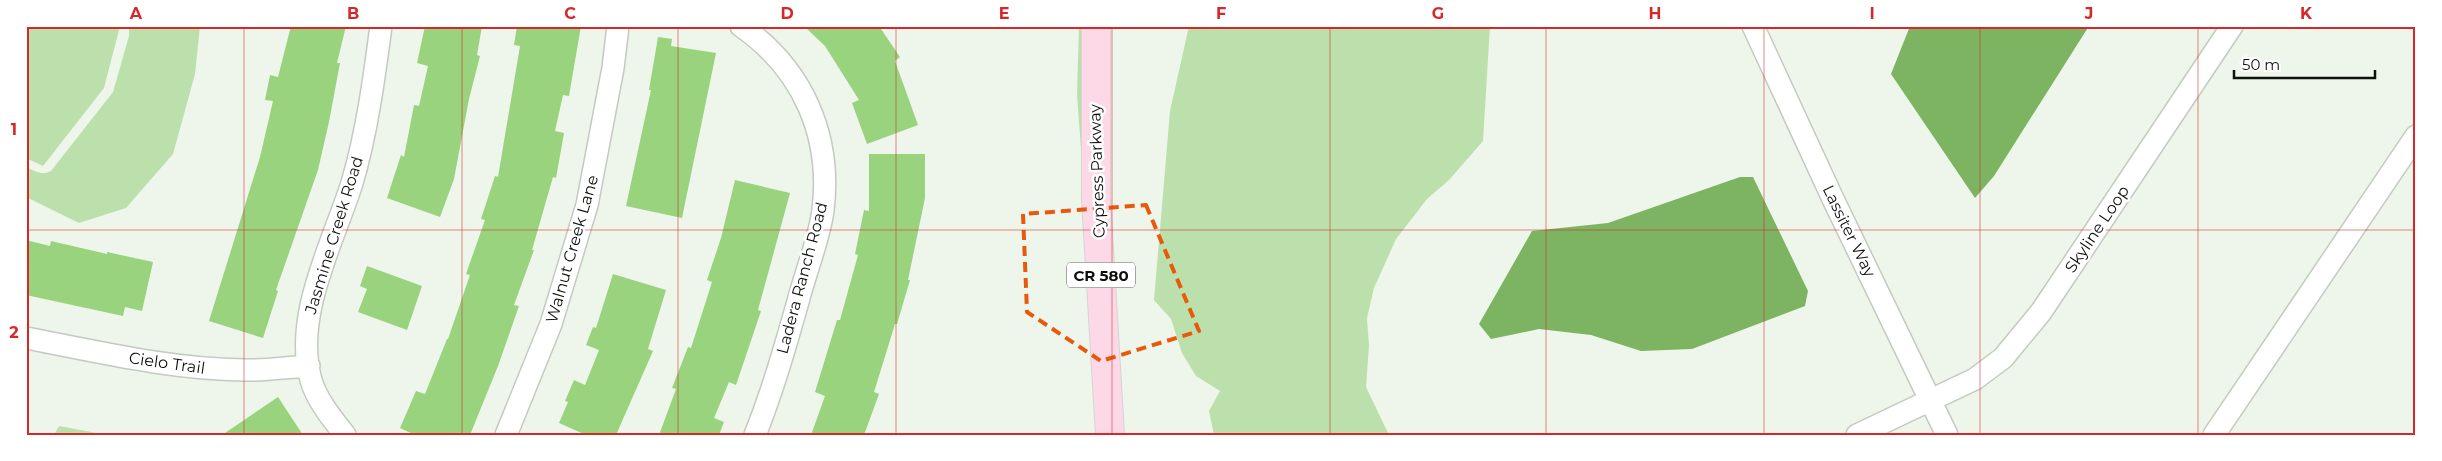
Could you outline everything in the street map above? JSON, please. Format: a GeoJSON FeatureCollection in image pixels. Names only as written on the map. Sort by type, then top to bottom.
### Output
{"type":"FeatureCollection","features":[{"type":"Feature","properties":{"kind":"main road","name":"Cypress Parkway"},"geometry":{"type":"LineString","coordinates":[[1096,26],[1096,199],[1110,435]]}},
{"type":"Feature","properties":{"kind":"street","name":"Jasmine Creek Road"},"geometry":{"type":"LineString","coordinates":[[345,435],[324,406],[311,381],[306,345],[308,314],[352,182],[369,114],[382,26]]}},
{"type":"Feature","properties":{"kind":"street","name":"Walnut Creek Lane"},"geometry":{"type":"LineString","coordinates":[[506,435],[551,324],[587,205],[613,68],[618,26]]}},
{"type":"Feature","properties":{"kind":"street","name":"Ladera Ranch Road"},"geometry":{"type":"LineString","coordinates":[[741,26],[767,48],[800,86],[817,124],[826,167],[823,212],[774,387],[755,435]]}},
{"type":"Feature","properties":{"kind":"street","name":"Lassiter Way"},"geometry":{"type":"LineString","coordinates":[[1754,26],[1833,200],[1947,435]]}},
{"type":"Feature","properties":{"kind":"street","name":"Skyline Loop"},"geometry":{"type":"LineString","coordinates":[[1857,435],[1975,379],[2003,358],[2041,312],[2232,26]]}},
{"type":"Feature","properties":{"kind":"street"},"geometry":{"type":"LineString","coordinates":[[2214,435],[2416,136]]}},
{"type":"Feature","properties":{"kind":"street","name":"Cielo Trail"},"geometry":{"type":"LineString","coordinates":[[26,338],[154,363],[246,370],[309,366]]}},
{"type":"Feature","properties":{"kind":"highlighted area"},"geometry":{"type":"Polygon","coordinates":[[[1146,205],[1199,331],[1101,361],[1027,312],[1023,214],[1146,205]]]}},
{"type":"Feature","properties":{"kind":"shaded area"},"geometry":{"type":"Polygon","coordinates":[[[26,26],[120,26],[104,88],[43,166],[26,158],[26,26]]]}},
{"type":"Feature","properties":{"kind":"shaded area"},"geometry":{"type":"Polygon","coordinates":[[[129,26],[200,26],[195,74],[173,154],[126,208],[79,223],[26,197],[26,167],[42,173],[51,171],[113,92],[129,36],[129,26]]]}},
{"type":"Feature","properties":{"kind":"shaded area"},"geometry":{"type":"Polygon","coordinates":[[[1079,26],[1085,26],[1090,271],[1077,95],[1079,26]]]}},
{"type":"Feature","properties":{"kind":"shaded area"},"geometry":{"type":"Polygon","coordinates":[[[1189,26],[1490,26],[1483,141],[1449,180],[1427,199],[1396,239],[1374,288],[1367,318],[1369,346],[1366,387],[1389,435],[1214,435],[1209,411],[1220,391],[1196,376],[1182,353],[1171,319],[1154,300],[1170,111],[1189,26]]]}},
{"type":"Feature","properties":{"kind":"shaded area"},"geometry":{"type":"Polygon","coordinates":[[[1910,26],[2089,26],[1994,176],[1975,198],[1891,74],[1910,26]]]}},
{"type":"Feature","properties":{"kind":"shaded area"},"geometry":{"type":"Polygon","coordinates":[[[1740,177],[1753,177],[1808,291],[1805,306],[1692,349],[1641,351],[1591,335],[1539,329],[1491,339],[1479,324],[1532,231],[1608,223],[1740,177]]]}},
{"type":"Feature","properties":{"kind":"shaded area"},"geometry":{"type":"Polygon","coordinates":[[[59,426],[102,434],[103,435],[54,435],[59,426]]]}},
{"type":"Feature","properties":{"kind":"building"},"geometry":{"type":"Polygon","coordinates":[[[291,26],[346,26],[337,63],[340,63],[318,170],[276,290],[278,291],[263,338],[209,321],[260,157],[273,101],[265,100],[270,75],[278,77],[291,26]]]}},
{"type":"Feature","properties":{"kind":"building"},"geometry":{"type":"Polygon","coordinates":[[[425,26],[482,26],[477,55],[480,56],[469,99],[454,179],[440,217],[387,198],[401,155],[404,157],[414,105],[419,106],[428,66],[417,63],[425,26]]]}},
{"type":"Feature","properties":{"kind":"building"},"geometry":{"type":"Polygon","coordinates":[[[517,26],[581,26],[569,96],[563,95],[555,131],[564,133],[556,178],[553,177],[532,250],[534,250],[514,305],[519,306],[498,366],[470,435],[415,435],[400,428],[416,391],[425,394],[448,339],[470,275],[466,274],[485,220],[481,219],[495,176],[498,177],[520,46],[514,45],[517,26]]]}},
{"type":"Feature","properties":{"kind":"building"},"geometry":{"type":"Polygon","coordinates":[[[804,26],[879,26],[900,57],[895,61],[918,125],[867,144],[852,103],[859,100],[825,46],[804,26]]]}},
{"type":"Feature","properties":{"kind":"building"},"geometry":{"type":"Polygon","coordinates":[[[658,37],[672,39],[671,46],[716,53],[682,218],[626,206],[651,90],[649,90],[658,37]]]}},
{"type":"Feature","properties":{"kind":"building"},"geometry":{"type":"Polygon","coordinates":[[[869,154],[925,154],[925,198],[908,280],[910,280],[874,392],[879,394],[864,435],[811,435],[825,396],[815,392],[837,320],[840,320],[858,255],[855,254],[864,210],[869,211],[869,154]]]}},
{"type":"Feature","properties":{"kind":"building"},"geometry":{"type":"Polygon","coordinates":[[[735,180],[790,193],[758,310],[761,311],[736,385],[729,382],[714,418],[724,422],[719,435],[659,435],[676,389],[672,388],[688,347],[691,348],[712,282],[707,280],[721,238],[735,180]]]}},
{"type":"Feature","properties":{"kind":"building"},"geometry":{"type":"Polygon","coordinates":[[[26,240],[50,246],[51,241],[153,262],[142,311],[125,307],[123,316],[26,295],[26,240]]]}},
{"type":"Feature","properties":{"kind":"building"},"geometry":{"type":"Polygon","coordinates":[[[367,266],[422,286],[407,330],[358,312],[367,289],[360,286],[367,266]]]}},
{"type":"Feature","properties":{"kind":"building"},"geometry":{"type":"Polygon","coordinates":[[[613,274],[666,290],[648,349],[653,351],[616,435],[586,435],[559,423],[568,402],[565,401],[574,380],[585,385],[599,350],[586,345],[593,327],[596,328],[613,274]]]}},
{"type":"Feature","properties":{"kind":"building"},"geometry":{"type":"Polygon","coordinates":[[[278,397],[303,435],[222,435],[278,397]]]}}]}
